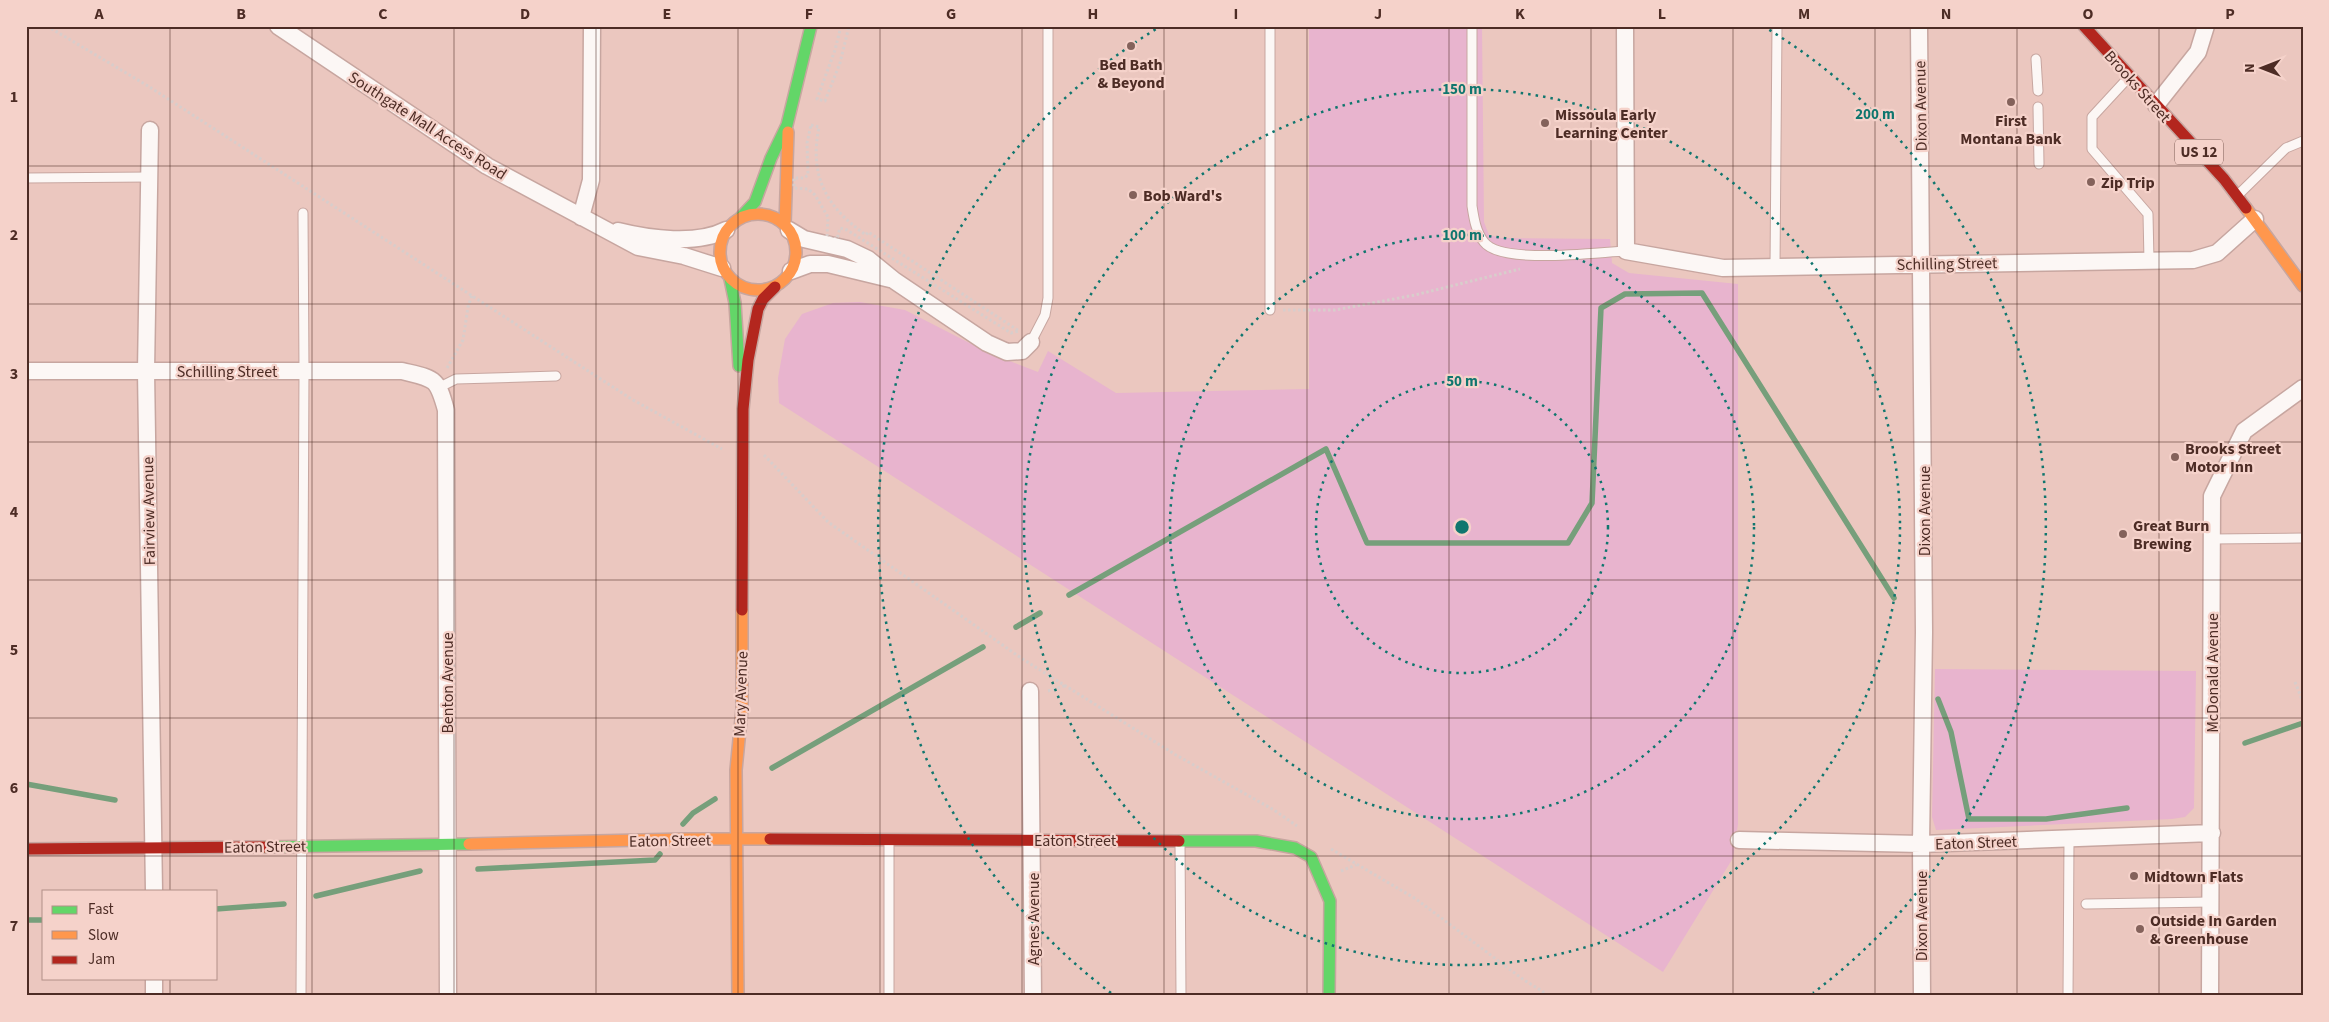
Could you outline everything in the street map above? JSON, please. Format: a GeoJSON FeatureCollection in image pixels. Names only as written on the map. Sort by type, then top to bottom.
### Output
{"type":"FeatureCollection","features":[{"type":"Feature","properties":{"kind":"main road"},"geometry":{"type":"LineString","coordinates":[[787,125],[789,144],[783,204],[787,227],[796,250],[791,271],[785,280],[775,287],[751,290],[739,286],[726,274],[719,255],[720,242],[726,230],[755,202],[771,158],[787,125],[811,26]]}},
{"type":"Feature","properties":{"kind":"main road","name":"Brooks Street"},"geometry":{"type":"LineString","coordinates":[[2084,26],[2224,179],[2303,286]]}},
{"type":"Feature","properties":{"kind":"main road"},"geometry":{"type":"LineString","coordinates":[[741,217],[752,214],[764,214],[775,218],[787,227]]}},
{"type":"Feature","properties":{"kind":"main road","name":"Mary Avenue"},"geometry":{"type":"LineString","coordinates":[[726,274],[735,304],[738,361],[744,392]]}},
{"type":"Feature","properties":{"kind":"main road","name":"Mary Avenue"},"geometry":{"type":"LineString","coordinates":[[738,996],[736,770],[742,709],[744,392],[758,309],[763,300],[775,287]]}},
{"type":"Feature","properties":{"kind":"main road","name":"Eaton Street"},"geometry":{"type":"LineString","coordinates":[[26,849],[447,845],[685,839],[1256,840],[1295,848],[1311,858],[1330,901],[1329,996]]}},
{"type":"Feature","properties":{"kind":"street","name":"Southgate Mall Access Road"},"geometry":{"type":"LineString","coordinates":[[278,26],[487,166],[638,247],[684,256],[726,274]]}},
{"type":"Feature","properties":{"kind":"street"},"geometry":{"type":"LineString","coordinates":[[581,217],[590,180],[592,26]]}},
{"type":"Feature","properties":{"kind":"street"},"geometry":{"type":"LineString","coordinates":[[1625,26],[1626,251]]}},
{"type":"Feature","properties":{"kind":"street","name":"Dixon Avenue"},"geometry":{"type":"LineString","coordinates":[[1919,26],[1924,632],[1920,844],[1922,996]]}},
{"type":"Feature","properties":{"kind":"street"},"geometry":{"type":"LineString","coordinates":[[2156,106],[2198,52],[2206,26]]}},
{"type":"Feature","properties":{"kind":"street","name":"Fairview Avenue"},"geometry":{"type":"LineString","coordinates":[[150,130],[146,371],[154,890]]}},
{"type":"Feature","properties":{"kind":"street","name":"Southgate Mall Access Road"},"geometry":{"type":"LineString","coordinates":[[581,217],[602,227],[626,233],[680,239],[713,237],[726,230]]}},
{"type":"Feature","properties":{"kind":"street","name":"Schilling Street"},"geometry":{"type":"LineString","coordinates":[[1626,251],[1724,268],[1922,263],[2193,260],[2217,253],[2255,220]]}},
{"type":"Feature","properties":{"kind":"street"},"geometry":{"type":"LineString","coordinates":[[787,227],[804,239],[831,244],[861,256],[987,343],[1007,352],[1014,352],[1022,351],[1031,342]]}},
{"type":"Feature","properties":{"kind":"street"},"geometry":{"type":"LineString","coordinates":[[791,271],[810,264],[828,264],[895,280]]}},
{"type":"Feature","properties":{"kind":"street","name":"Schilling Street"},"geometry":{"type":"LineString","coordinates":[[26,371],[402,371],[433,382]]}},
{"type":"Feature","properties":{"kind":"street","name":"Benton Avenue"},"geometry":{"type":"LineString","coordinates":[[433,382],[446,410],[448,996]]}},
{"type":"Feature","properties":{"kind":"street","name":"McDonald Avenue"},"geometry":{"type":"LineString","coordinates":[[2210,996],[2212,496],[2244,431],[2303,388]]}},
{"type":"Feature","properties":{"kind":"street","name":"Agnes Avenue"},"geometry":{"type":"LineString","coordinates":[[1030,692],[1033,840],[1033,996]]}},
{"type":"Feature","properties":{"kind":"street","name":"Eaton Street"},"geometry":{"type":"LineString","coordinates":[[1739,840],[1920,844],[2212,833]]}},
{"type":"Feature","properties":{"kind":"street"},"geometry":{"type":"LineString","coordinates":[[154,980],[154,996]]}},
{"type":"Feature","properties":{"kind":"lane"},"geometry":{"type":"LineString","coordinates":[[1031,342],[1045,315],[1048,298],[1048,26]]}},
{"type":"Feature","properties":{"kind":"lane"},"geometry":{"type":"LineString","coordinates":[[1270,26],[1270,310]]}},
{"type":"Feature","properties":{"kind":"lane"},"geometry":{"type":"LineString","coordinates":[[1472,26],[1472,206],[1475,226],[1485,244],[1502,254],[1527,256],[1626,251]]}},
{"type":"Feature","properties":{"kind":"lane"},"geometry":{"type":"LineString","coordinates":[[1775,266],[1777,26]]}},
{"type":"Feature","properties":{"kind":"lane"},"geometry":{"type":"LineString","coordinates":[[2036,59],[2038,91]]}},
{"type":"Feature","properties":{"kind":"lane"},"geometry":{"type":"LineString","coordinates":[[2129,76],[2092,117],[2092,149],[2148,214],[2149,261]]}},
{"type":"Feature","properties":{"kind":"lane"},"geometry":{"type":"LineString","coordinates":[[2038,108],[2039,164]]}},
{"type":"Feature","properties":{"kind":"lane"},"geometry":{"type":"LineString","coordinates":[[2237,196],[2286,148],[2303,141]]}},
{"type":"Feature","properties":{"kind":"lane"},"geometry":{"type":"LineString","coordinates":[[26,178],[150,177]]}},
{"type":"Feature","properties":{"kind":"lane"},"geometry":{"type":"LineString","coordinates":[[301,996],[303,214]]}},
{"type":"Feature","properties":{"kind":"lane"},"geometry":{"type":"LineString","coordinates":[[433,382],[456,378],[556,376]]}},
{"type":"Feature","properties":{"kind":"lane"},"geometry":{"type":"LineString","coordinates":[[2212,539],[2303,538]]}},
{"type":"Feature","properties":{"kind":"lane"},"geometry":{"type":"LineString","coordinates":[[2068,996],[2069,838]]}},
{"type":"Feature","properties":{"kind":"lane"},"geometry":{"type":"LineString","coordinates":[[889,839],[889,996]]}},
{"type":"Feature","properties":{"kind":"lane"},"geometry":{"type":"LineString","coordinates":[[1180,839],[1181,996]]}},
{"type":"Feature","properties":{"kind":"lane"},"geometry":{"type":"LineString","coordinates":[[2086,904],[2211,902]]}},
{"type":"Feature","properties":{"kind":"path"},"geometry":{"type":"LineString","coordinates":[[47,26],[148,86],[633,400],[726,452]]}},
{"type":"Feature","properties":{"kind":"path"},"geometry":{"type":"LineString","coordinates":[[841,26],[818,99],[825,102],[840,63],[850,26]]}},
{"type":"Feature","properties":{"kind":"path"},"geometry":{"type":"LineString","coordinates":[[811,125],[819,127],[816,147],[820,182],[839,214],[866,235],[868,232],[1019,331],[1011,333],[847,230],[840,228],[837,239],[827,237],[828,217],[815,194],[808,189],[794,188],[794,178],[804,178],[808,175],[807,143],[811,125]]}},
{"type":"Feature","properties":{"kind":"path"},"geometry":{"type":"LineString","coordinates":[[1270,310],[1335,310],[1415,295],[1528,267]]}},
{"type":"Feature","properties":{"kind":"path"},"geometry":{"type":"LineString","coordinates":[[446,369],[463,340],[468,307],[472,296]]}},
{"type":"Feature","properties":{"kind":"path"},"geometry":{"type":"LineString","coordinates":[[757,453],[762,453],[770,460],[828,522],[1021,658],[1067,685],[1176,755],[1274,810],[1301,828]]}},
{"type":"Feature","properties":{"kind":"path"},"geometry":{"type":"LineString","coordinates":[[2295,682],[2303,702]]}},
{"type":"Feature","properties":{"kind":"path"},"geometry":{"type":"LineString","coordinates":[[1048,692],[1067,685]]}},
{"type":"Feature","properties":{"kind":"path"},"geometry":{"type":"LineString","coordinates":[[1323,844],[1416,899],[1524,980],[1550,996]]}},
{"type":"Feature","properties":{"kind":"path"},"geometry":{"type":"LineString","coordinates":[[1339,871],[1356,865]]}},
{"type":"Feature","properties":{"kind":"shaded area"},"geometry":{"type":"Polygon","coordinates":[[[1309,26],[1482,26],[1484,222],[1489,235],[1501,238],[1610,239],[1612,263],[1629,273],[1738,284],[1738,824],[1733,858],[1663,972],[779,403],[778,378],[785,339],[802,314],[833,303],[860,302],[905,310],[989,353],[1038,372],[1048,351],[1116,393],[1309,389],[1309,26]]]}},
{"type":"Feature","properties":{"kind":"shaded area"},"geometry":{"type":"Polygon","coordinates":[[[1935,669],[2196,671],[2194,808],[2185,817],[2172,819],[1936,830],[1932,817],[1935,669]]]}},
{"type":"Feature","properties":{"kind":"waterway"},"geometry":{"type":"LineString","coordinates":[[1069,595],[1326,449],[1367,543],[1568,543],[1592,503],[1601,308],[1625,294],[1702,293],[1894,598]]}},
{"type":"Feature","properties":{"kind":"waterway"},"geometry":{"type":"LineString","coordinates":[[1016,627],[1040,613]]}},
{"type":"Feature","properties":{"kind":"waterway"},"geometry":{"type":"LineString","coordinates":[[772,768],[983,647]]}},
{"type":"Feature","properties":{"kind":"waterway"},"geometry":{"type":"LineString","coordinates":[[1938,699],[1951,732],[1969,819],[2046,819],[2127,808]]}},
{"type":"Feature","properties":{"kind":"waterway"},"geometry":{"type":"LineString","coordinates":[[2245,743],[2303,723]]}},
{"type":"Feature","properties":{"kind":"waterway"},"geometry":{"type":"LineString","coordinates":[[26,784],[115,800]]}},
{"type":"Feature","properties":{"kind":"waterway"},"geometry":{"type":"LineString","coordinates":[[683,824],[693,813],[715,799]]}},
{"type":"Feature","properties":{"kind":"waterway"},"geometry":{"type":"LineString","coordinates":[[478,869],[655,860],[660,854]]}},
{"type":"Feature","properties":{"kind":"waterway"},"geometry":{"type":"LineString","coordinates":[[316,896],[420,871]]}},
{"type":"Feature","properties":{"kind":"waterway"},"geometry":{"type":"LineString","coordinates":[[218,909],[284,904]]}},
{"type":"Feature","properties":{"kind":"waterway"},"geometry":{"type":"LineString","coordinates":[[26,920],[42,920]]}},
{"type":"Feature","properties":{"kind":"traffic: fast"},"geometry":{"type":"LineString","coordinates":[[741,217],[755,202],[771,158],[787,125],[811,26]]}},
{"type":"Feature","properties":{"kind":"traffic: fast"},"geometry":{"type":"LineString","coordinates":[[730,279],[735,303],[739,366]]}},
{"type":"Feature","properties":{"kind":"traffic: fast"},"geometry":{"type":"LineString","coordinates":[[1179,841],[1256,841],[1295,848],[1311,857],[1330,901],[1329,996]]}},
{"type":"Feature","properties":{"kind":"traffic: fast"},"geometry":{"type":"LineString","coordinates":[[265,847],[469,844]]}},
{"type":"Feature","properties":{"kind":"traffic: slow"},"geometry":{"type":"LineString","coordinates":[[785,224],[788,132]]}},
{"type":"Feature","properties":{"kind":"traffic: slow"},"geometry":{"type":"LineString","coordinates":[[2246,208],[2303,286]]}},
{"type":"Feature","properties":{"kind":"traffic: slow"},"geometry":{"type":"LineString","coordinates":[[751,214],[765,214],[779,220],[790,231],[796,245],[796,252],[793,267],[785,279],[765,290],[751,290],[737,284],[726,273],[720,259],[720,245],[726,231],[737,220],[751,214]]}},
{"type":"Feature","properties":{"kind":"traffic: slow"},"geometry":{"type":"LineString","coordinates":[[738,996],[736,770],[742,709],[742,610]]}},
{"type":"Feature","properties":{"kind":"traffic: slow"},"geometry":{"type":"LineString","coordinates":[[469,844],[770,839]]}},
{"type":"Feature","properties":{"kind":"traffic: jam"},"geometry":{"type":"LineString","coordinates":[[2084,26],[2224,179],[2246,208]]}},
{"type":"Feature","properties":{"kind":"traffic: jam"},"geometry":{"type":"LineString","coordinates":[[742,610],[743,409],[748,360],[758,309],[763,299],[775,287]]}},
{"type":"Feature","properties":{"kind":"traffic: jam"},"geometry":{"type":"LineString","coordinates":[[770,839],[1179,841]]}},
{"type":"Feature","properties":{"kind":"traffic: jam"},"geometry":{"type":"LineString","coordinates":[[26,849],[265,847]]}},
{"type":"Feature","properties":{"kind":"place","name":"Bed Bath & Beyond"},"geometry":{"type":"Point","coordinates":[1131,46]}},
{"type":"Feature","properties":{"kind":"place","name":"First Montana Bank"},"geometry":{"type":"Point","coordinates":[2011,102]}},
{"type":"Feature","properties":{"kind":"place","name":"Missoula Early Learning Center"},"geometry":{"type":"Point","coordinates":[1545,123]}},
{"type":"Feature","properties":{"kind":"place","name":"Zip Trip"},"geometry":{"type":"Point","coordinates":[2091,182]}},
{"type":"Feature","properties":{"kind":"place","name":"Bob Ward's"},"geometry":{"type":"Point","coordinates":[1133,195]}},
{"type":"Feature","properties":{"kind":"place","name":"Brooks Street Motor Inn"},"geometry":{"type":"Point","coordinates":[2175,457]}},
{"type":"Feature","properties":{"kind":"place","name":"Great Burn Brewing"},"geometry":{"type":"Point","coordinates":[2123,534]}},
{"type":"Feature","properties":{"kind":"place","name":"Midtown Flats"},"geometry":{"type":"Point","coordinates":[2134,876]}},
{"type":"Feature","properties":{"kind":"place","name":"Outside In Garden & Greenhouse"},"geometry":{"type":"Point","coordinates":[2140,929]}}]}
